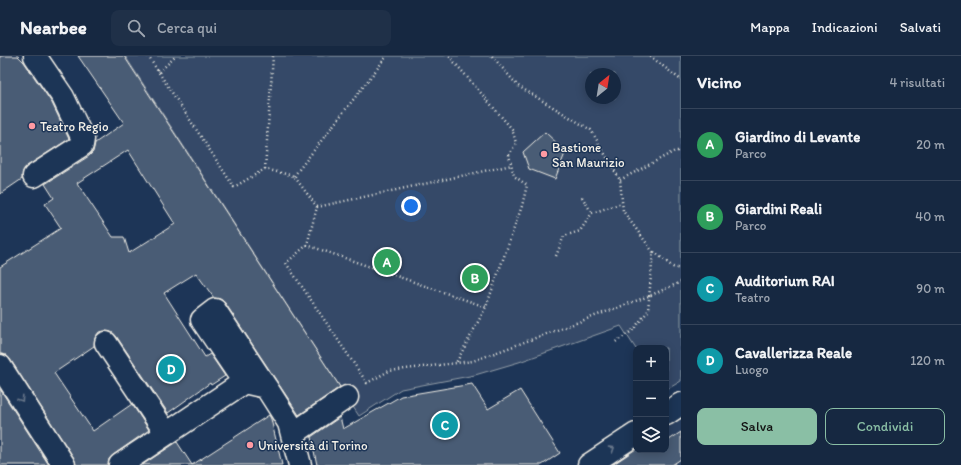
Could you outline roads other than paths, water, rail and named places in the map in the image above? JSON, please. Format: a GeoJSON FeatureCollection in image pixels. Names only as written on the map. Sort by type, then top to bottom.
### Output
{"type":"FeatureCollection","features":[{"type":"Feature","properties":{"kind":"street"},"geometry":{"type":"LineString","coordinates":[[34,176],[82,145],[83,139],[63,97],[35,56]]}},
{"type":"Feature","properties":{"kind":"street"},"geometry":{"type":"LineString","coordinates":[[266,388],[244,382],[202,320],[215,310],[289,423],[300,465]]}},
{"type":"Feature","properties":{"kind":"street"},"geometry":{"type":"LineString","coordinates":[[106,343],[166,433]]}},
{"type":"Feature","properties":{"kind":"street"},"geometry":{"type":"LineString","coordinates":[[0,366],[64,465]]}},
{"type":"Feature","properties":{"kind":"street"},"geometry":{"type":"LineString","coordinates":[[120,465],[244,382]]}},
{"type":"Feature","properties":{"kind":"street"},"geometry":{"type":"LineString","coordinates":[[293,434],[347,397]]}},
{"type":"Feature","properties":{"kind":"street"},"geometry":{"type":"LineString","coordinates":[[669,412],[681,404]]}},
{"type":"Feature","properties":{"kind":"street"},"geometry":{"type":"LineString","coordinates":[[589,465],[633,436]]}},
{"type":"Feature","properties":{"kind":"place","name":"Teatro Regio"},"geometry":{"type":"Point","coordinates":[32,126]}},
{"type":"Feature","properties":{"kind":"place","name":"Bastione San Maurizio"},"geometry":{"type":"Point","coordinates":[544,154]}},
{"type":"Feature","properties":{"kind":"place","name":"Giardino di Levante"},"geometry":{"type":"Point","coordinates":[387,262]}},
{"type":"Feature","properties":{"kind":"place","name":"Giardini Reali"},"geometry":{"type":"Point","coordinates":[475,278]}},
{"type":"Feature","properties":{"kind":"place","name":"Cavallerizza Reale"},"geometry":{"type":"Point","coordinates":[171,369]}},
{"type":"Feature","properties":{"kind":"place","name":"Auditorium RAI"},"geometry":{"type":"Point","coordinates":[445,425]}},
{"type":"Feature","properties":{"kind":"place","name":"Università di Torino"},"geometry":{"type":"Point","coordinates":[250,445]}}]}
